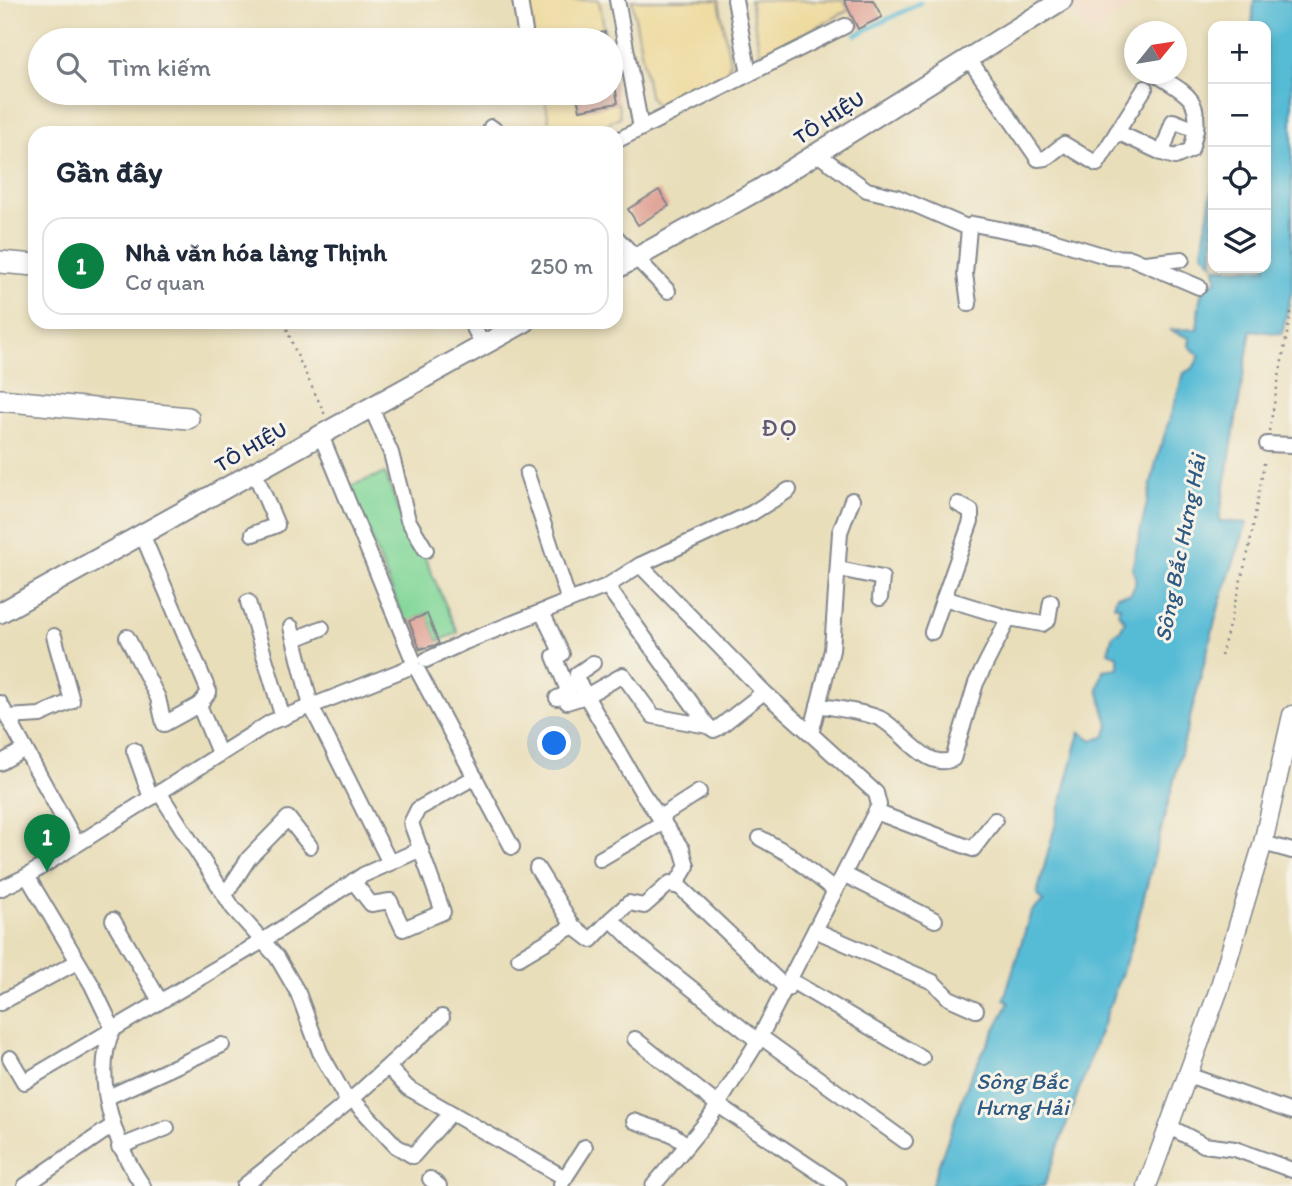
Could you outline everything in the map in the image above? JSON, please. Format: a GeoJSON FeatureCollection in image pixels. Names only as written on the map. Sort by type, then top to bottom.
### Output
{"type":"FeatureCollection","features":[{"type":"Feature","properties":{"kind":"main road","name":"TÔ HIỆU"},"geometry":{"type":"LineString","coordinates":[[623,266],[760,189],[1062,0]]}},
{"type":"Feature","properties":{"kind":"main road"},"geometry":{"type":"LineString","coordinates":[[0,262],[28,264]]}},
{"type":"Feature","properties":{"kind":"main road","name":"TÔ HIỆU"},"geometry":{"type":"LineString","coordinates":[[0,613],[512,329]]}},
{"type":"Feature","properties":{"kind":"main road"},"geometry":{"type":"LineString","coordinates":[[0,400],[188,418]]}},
{"type":"Feature","properties":{"kind":"street"},"geometry":{"type":"LineString","coordinates":[[520,0],[524,28]]}},
{"type":"Feature","properties":{"kind":"street"},"geometry":{"type":"LineString","coordinates":[[617,0],[622,28]]}},
{"type":"Feature","properties":{"kind":"street"},"geometry":{"type":"LineString","coordinates":[[735,0],[749,74]]}},
{"type":"Feature","properties":{"kind":"street"},"geometry":{"type":"LineString","coordinates":[[623,137],[845,26]]}},
{"type":"Feature","properties":{"kind":"street"},"geometry":{"type":"LineString","coordinates":[[623,32],[641,128]]}},
{"type":"Feature","properties":{"kind":"street"},"geometry":{"type":"LineString","coordinates":[[969,59],[1038,159],[1045,158],[1064,144],[1097,164],[1145,88]]}},
{"type":"Feature","properties":{"kind":"street"},"geometry":{"type":"LineString","coordinates":[[1117,132],[1175,157],[1191,150],[1198,113],[1192,99],[1170,84]]}},
{"type":"Feature","properties":{"kind":"street"},"geometry":{"type":"LineString","coordinates":[[1162,153],[1173,121],[1196,130]]}},
{"type":"Feature","properties":{"kind":"street"},"geometry":{"type":"LineString","coordinates":[[816,153],[867,190],[897,197],[969,228]]}},
{"type":"Feature","properties":{"kind":"street"},"geometry":{"type":"LineString","coordinates":[[969,304],[965,274],[969,228],[973,224],[1029,234],[1142,263],[1199,287]]}},
{"type":"Feature","properties":{"kind":"street"},"geometry":{"type":"LineString","coordinates":[[623,243],[668,291]]}},
{"type":"Feature","properties":{"kind":"street"},"geometry":{"type":"LineString","coordinates":[[1142,263],[1182,259]]}},
{"type":"Feature","properties":{"kind":"street"},"geometry":{"type":"LineString","coordinates":[[475,329],[483,345]]}},
{"type":"Feature","properties":{"kind":"street"},"geometry":{"type":"LineString","coordinates":[[371,407],[391,453],[408,520],[426,550]]}},
{"type":"Feature","properties":{"kind":"street"},"geometry":{"type":"LineString","coordinates":[[325,431],[418,664],[512,847]]}},
{"type":"Feature","properties":{"kind":"street"},"geometry":{"type":"LineString","coordinates":[[1267,444],[1292,444]]}},
{"type":"Feature","properties":{"kind":"street"},"geometry":{"type":"LineString","coordinates":[[253,534],[277,525],[254,471]]}},
{"type":"Feature","properties":{"kind":"street"},"geometry":{"type":"LineString","coordinates":[[527,474],[569,601]]}},
{"type":"Feature","properties":{"kind":"street"},"geometry":{"type":"LineString","coordinates":[[0,889],[27,876],[271,722],[607,586],[640,565],[752,513],[789,490]]}},
{"type":"Feature","properties":{"kind":"street"},"geometry":{"type":"LineString","coordinates":[[811,734],[832,650],[840,532],[852,500]]}},
{"type":"Feature","properties":{"kind":"street"},"geometry":{"type":"LineString","coordinates":[[932,632],[971,521],[971,511],[958,505]]}},
{"type":"Feature","properties":{"kind":"street"},"geometry":{"type":"LineString","coordinates":[[127,636],[159,698],[164,724],[199,705],[209,692],[142,534]]}},
{"type":"Feature","properties":{"kind":"street"},"geometry":{"type":"LineString","coordinates":[[640,565],[764,692],[876,793],[878,799],[876,812],[868,822],[845,875],[760,1039],[718,1105],[653,1186]]}},
{"type":"Feature","properties":{"kind":"street"},"geometry":{"type":"LineString","coordinates":[[839,569],[882,578],[880,598]]}},
{"type":"Feature","properties":{"kind":"street"},"geometry":{"type":"LineString","coordinates":[[627,574],[651,577]]}},
{"type":"Feature","properties":{"kind":"street"},"geometry":{"type":"LineString","coordinates":[[607,586],[708,726],[714,730],[718,728],[764,692]]}},
{"type":"Feature","properties":{"kind":"street"},"geometry":{"type":"LineString","coordinates":[[944,598],[1009,618],[1042,624],[1048,620],[1051,602]]}},
{"type":"Feature","properties":{"kind":"street"},"geometry":{"type":"LineString","coordinates":[[248,602],[283,718]]}},
{"type":"Feature","properties":{"kind":"street"},"geometry":{"type":"LineString","coordinates":[[542,612],[562,653],[554,656],[569,693],[562,700],[586,696],[623,675],[653,716],[708,726]]}},
{"type":"Feature","properties":{"kind":"street"},"geometry":{"type":"LineString","coordinates":[[818,705],[877,718],[902,734],[913,750],[948,761],[953,759],[976,683],[1009,618]]}},
{"type":"Feature","properties":{"kind":"street"},"geometry":{"type":"LineString","coordinates":[[323,628],[293,633],[311,706],[390,863]]}},
{"type":"Feature","properties":{"kind":"street"},"geometry":{"type":"LineString","coordinates":[[8,717],[40,715],[72,701],[54,636]]}},
{"type":"Feature","properties":{"kind":"street"},"geometry":{"type":"LineString","coordinates":[[593,663],[577,674],[577,679],[643,794],[682,849],[687,866],[675,886]]}},
{"type":"Feature","properties":{"kind":"street"},"geometry":{"type":"LineString","coordinates":[[0,703],[77,844]]}},
{"type":"Feature","properties":{"kind":"street"},"geometry":{"type":"LineString","coordinates":[[199,705],[219,753]]}},
{"type":"Feature","properties":{"kind":"street"},"geometry":{"type":"LineString","coordinates":[[1147,1186],[1219,989],[1286,773],[1292,715]]}},
{"type":"Feature","properties":{"kind":"street"},"geometry":{"type":"LineString","coordinates":[[0,763],[25,749]]}},
{"type":"Feature","properties":{"kind":"street"},"geometry":{"type":"LineString","coordinates":[[134,750],[155,796],[225,895],[261,942],[277,957],[298,993],[320,1052],[350,1101],[396,1146],[413,1157],[451,1113]]}},
{"type":"Feature","properties":{"kind":"street"},"geometry":{"type":"LineString","coordinates":[[354,881],[371,904],[390,901],[403,929],[443,912],[411,823],[418,809],[475,777]]}},
{"type":"Feature","properties":{"kind":"street"},"geometry":{"type":"LineString","coordinates":[[600,859],[699,792]]}},
{"type":"Feature","properties":{"kind":"street"},"geometry":{"type":"LineString","coordinates":[[876,812],[973,849],[995,820]]}},
{"type":"Feature","properties":{"kind":"street"},"geometry":{"type":"LineString","coordinates":[[225,895],[249,858],[288,818],[310,846]]}},
{"type":"Feature","properties":{"kind":"street"},"geometry":{"type":"LineString","coordinates":[[760,838],[789,854],[835,891]]}},
{"type":"Feature","properties":{"kind":"street"},"geometry":{"type":"LineString","coordinates":[[1263,843],[1292,851]]}},
{"type":"Feature","properties":{"kind":"street"},"geometry":{"type":"LineString","coordinates":[[10,1058],[24,1082],[261,942],[354,881],[421,849]]}},
{"type":"Feature","properties":{"kind":"street"},"geometry":{"type":"LineString","coordinates":[[537,868],[573,926],[592,940],[629,903],[644,906],[670,883],[788,985],[922,1058]]}},
{"type":"Feature","properties":{"kind":"street"},"geometry":{"type":"LineString","coordinates":[[845,875],[935,920]]}},
{"type":"Feature","properties":{"kind":"street"},"geometry":{"type":"LineString","coordinates":[[27,876],[113,1029]]}},
{"type":"Feature","properties":{"kind":"street"},"geometry":{"type":"LineString","coordinates":[[113,919],[160,1001]]}},
{"type":"Feature","properties":{"kind":"street"},"geometry":{"type":"LineString","coordinates":[[611,919],[636,945],[760,1039],[905,1141]]}},
{"type":"Feature","properties":{"kind":"street"},"geometry":{"type":"LineString","coordinates":[[519,958],[573,926]]}},
{"type":"Feature","properties":{"kind":"street"},"geometry":{"type":"LineString","coordinates":[[815,930],[933,982],[949,998],[975,1010]]}},
{"type":"Feature","properties":{"kind":"street"},"geometry":{"type":"LineString","coordinates":[[0,1003],[77,962]]}},
{"type":"Feature","properties":{"kind":"street"},"geometry":{"type":"LineString","coordinates":[[244,1186],[350,1101],[442,1017]]}},
{"type":"Feature","properties":{"kind":"street"},"geometry":{"type":"LineString","coordinates":[[113,1029],[105,1045],[112,1126],[119,1147],[144,1186]]}},
{"type":"Feature","properties":{"kind":"street"},"geometry":{"type":"LineString","coordinates":[[635,1039],[718,1105],[839,1186]]}},
{"type":"Feature","properties":{"kind":"street"},"geometry":{"type":"LineString","coordinates":[[108,1097],[222,1045]]}},
{"type":"Feature","properties":{"kind":"street"},"geometry":{"type":"LineString","coordinates":[[388,1067],[408,1088],[562,1182],[585,1147]]}},
{"type":"Feature","properties":{"kind":"street"},"geometry":{"type":"LineString","coordinates":[[1188,1075],[1292,1112]]}},
{"type":"Feature","properties":{"kind":"street"},"geometry":{"type":"LineString","coordinates":[[635,1121],[672,1134],[687,1144]]}},
{"type":"Feature","properties":{"kind":"street"},"geometry":{"type":"LineString","coordinates":[[25,1186],[112,1126]]}},
{"type":"Feature","properties":{"kind":"street"},"geometry":{"type":"LineString","coordinates":[[1168,1126],[1204,1145],[1235,1149],[1292,1170]]}},
{"type":"Feature","properties":{"kind":"street"},"geometry":{"type":"LineString","coordinates":[[119,1147],[167,1128]]}},
{"type":"Feature","properties":{"kind":"path"},"geometry":{"type":"LineString","coordinates":[[1221,656],[1249,549],[1292,307]]}},
{"type":"Feature","properties":{"kind":"path"},"geometry":{"type":"LineString","coordinates":[[287,329],[295,359],[303,367],[325,431]]}},
{"type":"Feature","properties":{"kind":"shaded area"},"geometry":{"type":"Polygon","coordinates":[[[1053,0],[1141,0],[1090,35],[1070,9],[1053,0]]]}},
{"type":"Feature","properties":{"kind":"green space"},"geometry":{"type":"Polygon","coordinates":[[[385,473],[404,525],[421,549],[458,633],[438,641],[426,614],[409,622],[420,648],[428,645],[429,648],[424,650],[415,647],[350,486],[385,473]]]}},
{"type":"Feature","properties":{"kind":"sand"},"geometry":{"type":"Polygon","coordinates":[[[527,0],[599,0],[604,28],[532,28],[527,0]]]}},
{"type":"Feature","properties":{"kind":"sand"},"geometry":{"type":"Polygon","coordinates":[[[632,0],[719,0],[730,63],[726,73],[665,106],[655,104],[649,95],[632,0]]]}},
{"type":"Feature","properties":{"kind":"sand"},"geometry":{"type":"Polygon","coordinates":[[[750,0],[844,0],[849,10],[764,55],[760,53],[750,0]]]}},
{"type":"Feature","properties":{"kind":"sand"},"geometry":{"type":"Polygon","coordinates":[[[546,105],[579,105],[580,110],[618,105],[620,117],[603,126],[550,126],[546,105]]]}},
{"type":"Feature","properties":{"kind":"water","name":"Sông Bắc Hưng Hải"},"geometry":{"type":"Polygon","coordinates":[[[1254,0],[1292,0],[1292,290],[1282,334],[1251,330],[1219,521],[1247,523],[1220,602],[1131,947],[1044,1186],[931,1186],[971,1075],[1009,1003],[1004,999],[1031,912],[1043,902],[1037,894],[1080,732],[1093,740],[1104,737],[1109,727],[1098,690],[1103,670],[1118,668],[1118,656],[1108,652],[1113,634],[1120,631],[1125,621],[1118,613],[1120,606],[1114,606],[1117,595],[1130,594],[1135,585],[1132,569],[1156,462],[1184,373],[1193,368],[1200,356],[1189,346],[1190,338],[1169,330],[1197,329],[1202,293],[1210,283],[1217,281],[1216,273],[1271,273],[1271,21],[1252,21],[1254,0]]]}},
{"type":"Feature","properties":{"kind":"water"},"geometry":{"type":"Polygon","coordinates":[[[1208,213],[1208,259],[1202,252],[1208,213]]]}},
{"type":"Feature","properties":{"kind":"building"},"geometry":{"type":"Polygon","coordinates":[[[844,0],[873,0],[882,17],[858,29],[844,0]]]}},
{"type":"Feature","properties":{"kind":"building"},"geometry":{"type":"Polygon","coordinates":[[[579,105],[607,105],[580,110],[579,105]]]}},
{"type":"Feature","properties":{"kind":"building"},"geometry":{"type":"Polygon","coordinates":[[[659,190],[669,206],[638,225],[628,209],[659,190]]]}},
{"type":"Feature","properties":{"kind":"building"},"geometry":{"type":"Polygon","coordinates":[[[427,614],[439,644],[420,649],[409,621],[427,614]]]}},
{"type":"Feature","properties":{"kind":"waterway"},"geometry":{"type":"LineString","coordinates":[[856,35],[920,3]]}},
{"type":"Feature","properties":{"kind":"place","name":"Nhà văn hóa làng Thịnh"},"geometry":{"type":"Point","coordinates":[47,872]}},
{"type":"Feature","properties":{"kind":"district","name":"ĐỌ"},"geometry":{"type":"Point","coordinates":[780,428]}}]}
